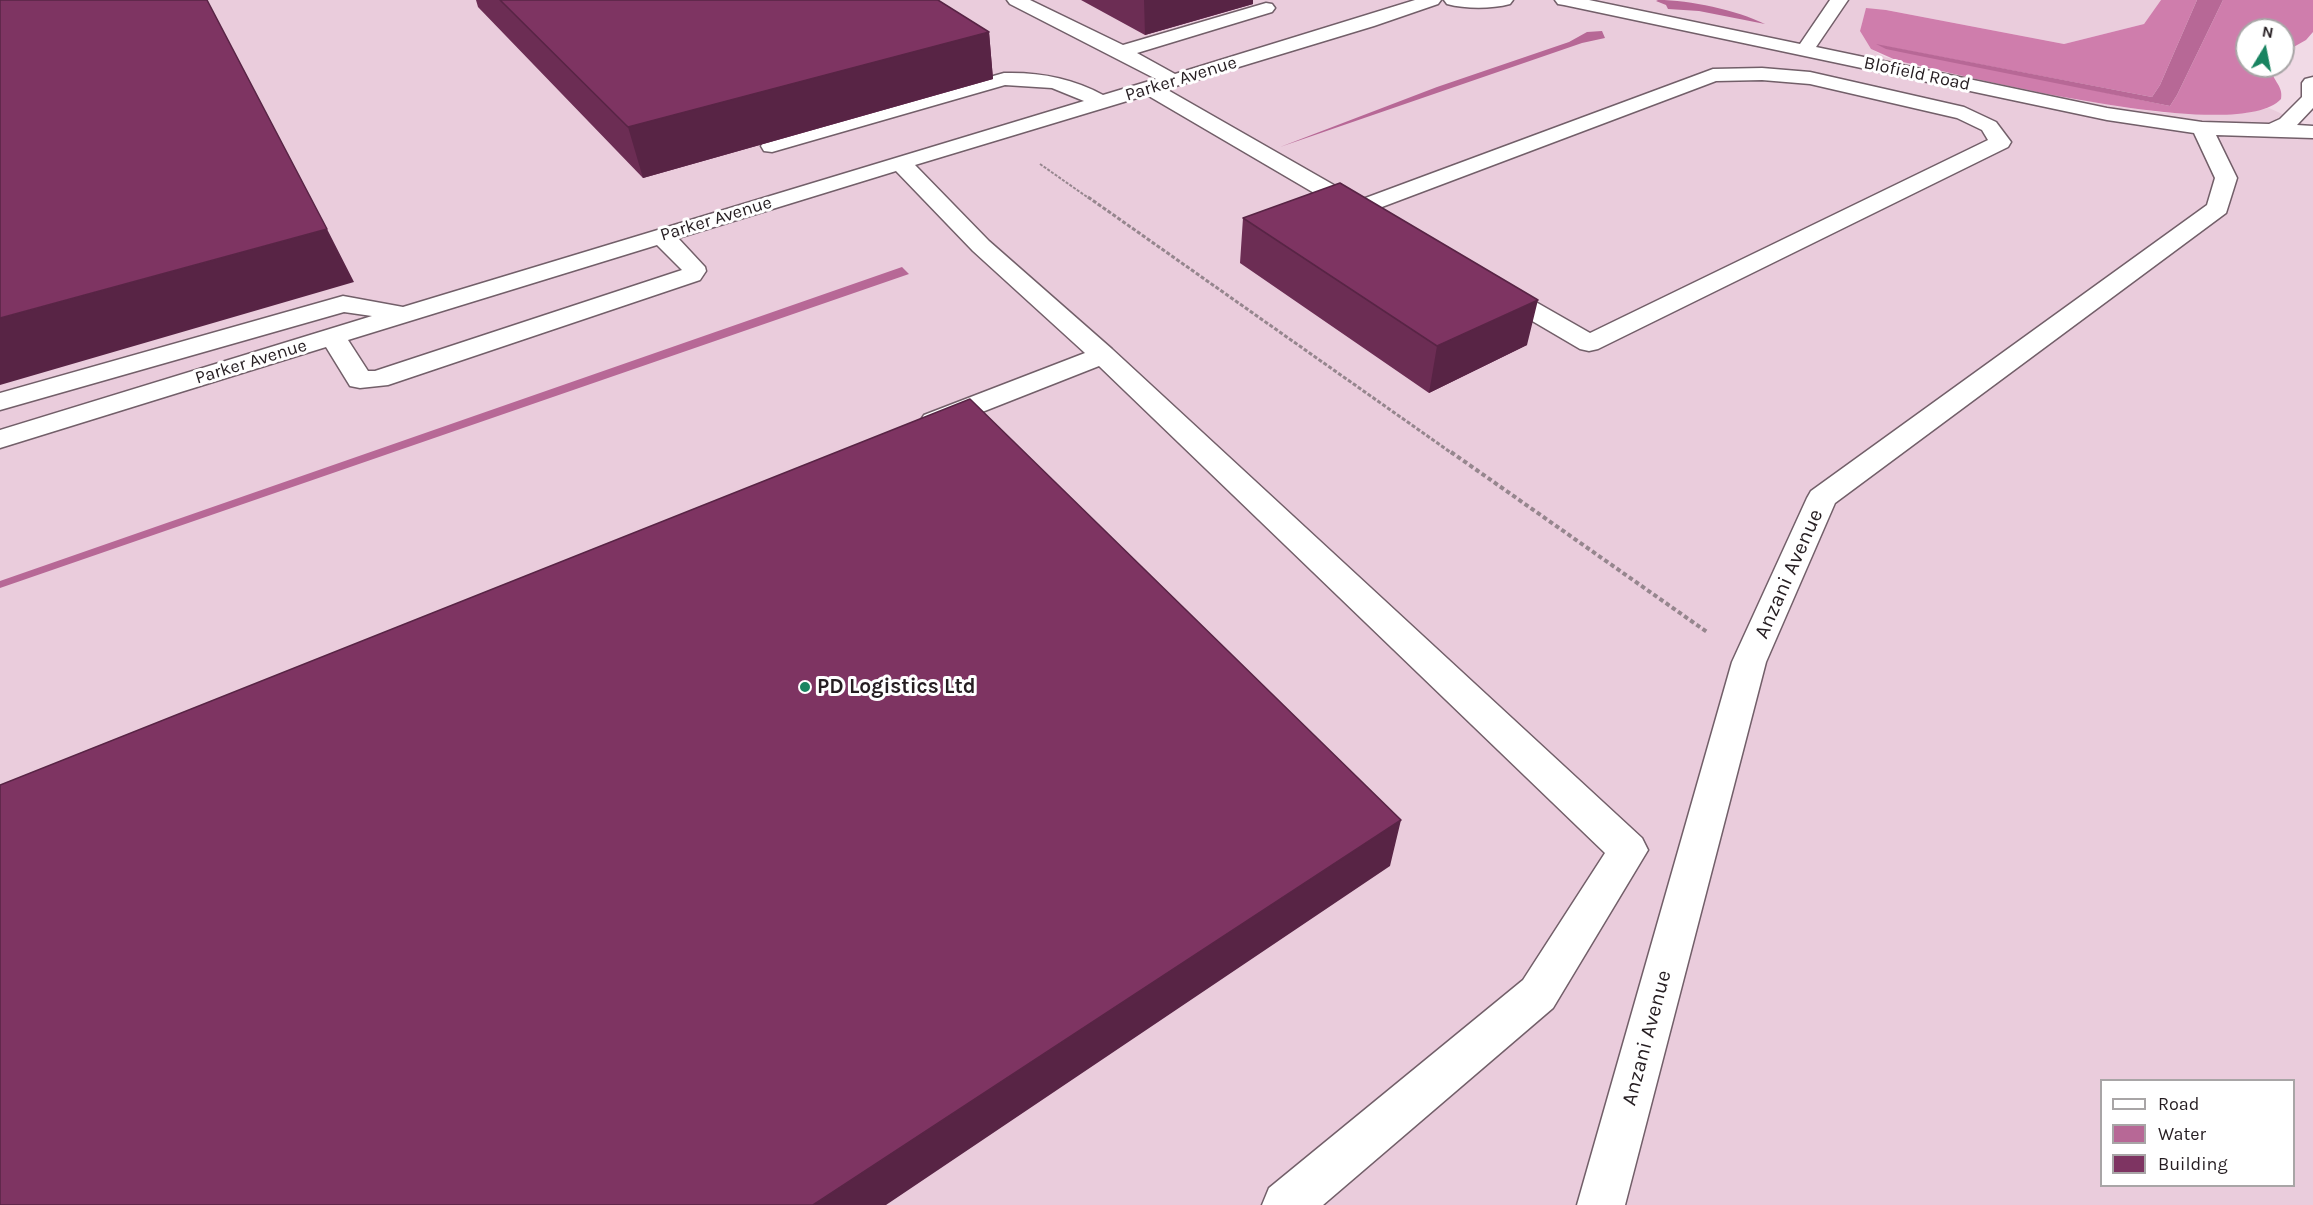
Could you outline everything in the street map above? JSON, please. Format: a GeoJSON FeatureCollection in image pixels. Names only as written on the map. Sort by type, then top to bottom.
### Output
{"type":"FeatureCollection","features":[{"type":"Feature","properties":{"kind":"street"},"geometry":{"type":"LineString","coordinates":[[1016,0],[1121,52],[1173,81]]}},
{"type":"Feature","properties":{"kind":"street","name":"Parker Avenue"},"geometry":{"type":"LineString","coordinates":[[0,439],[1368,22],[1432,0]]}},
{"type":"Feature","properties":{"kind":"street"},"geometry":{"type":"LineString","coordinates":[[1452,0],[1489,3],[1504,0]]}},
{"type":"Feature","properties":{"kind":"street","name":"Blofield Road"},"geometry":{"type":"LineString","coordinates":[[1564,0],[2107,114],[2202,128],[2313,132]]}},
{"type":"Feature","properties":{"kind":"street"},"geometry":{"type":"LineString","coordinates":[[1804,51],[1839,0]]}},
{"type":"Feature","properties":{"kind":"street"},"geometry":{"type":"LineString","coordinates":[[1121,52],[1266,8]]}},
{"type":"Feature","properties":{"kind":"street"},"geometry":{"type":"LineString","coordinates":[[2272,130],[2287,123],[2312,98],[2313,83],[2306,71],[2309,62]]}},
{"type":"Feature","properties":{"kind":"street"},"geometry":{"type":"LineString","coordinates":[[1358,209],[1713,75],[1762,74],[1810,78],[1964,113],[1989,126],[2000,142],[1589,343],[1478,279]]}},
{"type":"Feature","properties":{"kind":"street"},"geometry":{"type":"LineString","coordinates":[[772,146],[1004,79],[1020,78],[1065,84],[1102,103]]}},
{"type":"Feature","properties":{"kind":"street"},"geometry":{"type":"LineString","coordinates":[[1149,88],[1378,220]]}},
{"type":"Feature","properties":{"kind":"street","name":"Anzani Avenue"},"geometry":{"type":"LineString","coordinates":[[1601,1205],[1749,662],[1822,498],[2218,208],[2226,178],[2202,128]]}},
{"type":"Feature","properties":{"kind":"street"},"geometry":{"type":"LineString","coordinates":[[900,164],[981,246],[1103,355],[1628,850],[1538,994],[1286,1205]]}},
{"type":"Feature","properties":{"kind":"street"},"geometry":{"type":"LineString","coordinates":[[333,337],[360,380],[378,379],[691,275],[694,271],[693,267],[662,236]]}},
{"type":"Feature","properties":{"kind":"street"},"geometry":{"type":"LineString","coordinates":[[0,402],[344,304],[404,315]]}},
{"type":"Feature","properties":{"kind":"street"},"geometry":{"type":"LineString","coordinates":[[902,434],[1103,355]]}},
{"type":"Feature","properties":{"kind":"path"},"geometry":{"type":"LineString","coordinates":[[998,134],[1749,662]]}},
{"type":"Feature","properties":{"kind":"shaded area"},"geometry":{"type":"Polygon","coordinates":[[[0,0],[2161,0],[2144,24],[2064,44],[1886,10],[1866,9],[1860,31],[1871,49],[1885,57],[1915,65],[2110,105],[2166,113],[2244,113],[2269,108],[2313,128],[2313,1205],[0,1205],[0,0]]]}},
{"type":"Feature","properties":{"kind":"shaded area"},"geometry":{"type":"Polygon","coordinates":[[[2161,0],[2197,0],[2160,85],[2152,97],[1878,45],[2170,106],[2223,0],[2313,0],[2313,32],[2306,40],[2295,46],[2295,18],[2235,18],[2235,78],[2275,78],[2281,90],[2281,99],[2255,111],[2212,115],[2097,103],[2036,92],[1898,61],[1871,49],[1860,31],[1866,8],[2064,44],[2144,24],[2161,0]]]}},
{"type":"Feature","properties":{"kind":"water"},"geometry":{"type":"Polygon","coordinates":[[[2197,0],[2223,0],[2170,106],[1886,49],[1876,44],[2152,97],[2160,85],[2197,0]]]}},
{"type":"Feature","properties":{"kind":"water"},"geometry":{"type":"Polygon","coordinates":[[[1656,1],[1713,7],[1741,14],[1765,24],[1699,11],[1668,9],[1666,5],[1656,1]]]}},
{"type":"Feature","properties":{"kind":"water"},"geometry":{"type":"Polygon","coordinates":[[[1602,31],[1605,38],[1582,43],[1280,147],[1437,87],[1569,42],[1587,32],[1602,31]]]}},
{"type":"Feature","properties":{"kind":"water"},"geometry":{"type":"Polygon","coordinates":[[[902,267],[909,274],[0,588],[0,581],[902,267]]]}},
{"type":"Feature","properties":{"kind":"building"},"geometry":{"type":"Polygon","coordinates":[[[0,0],[207,0],[327,229],[0,318],[0,0]]]}},
{"type":"Feature","properties":{"kind":"building"},"geometry":{"type":"Polygon","coordinates":[[[500,0],[938,0],[989,32],[628,127],[500,0]]]}},
{"type":"Feature","properties":{"kind":"building"},"geometry":{"type":"Polygon","coordinates":[[[1340,183],[1538,300],[1437,346],[1243,218],[1340,183]]]}},
{"type":"Feature","properties":{"kind":"building","name":"PD Logistics Ltd"},"geometry":{"type":"Polygon","coordinates":[[[970,399],[1401,820],[813,1205],[0,1205],[0,785],[970,399]]]}},
{"type":"Feature","properties":{"kind":"place","name":"PD Logistics Ltd"},"geometry":{"type":"Point","coordinates":[805,687]}}]}
